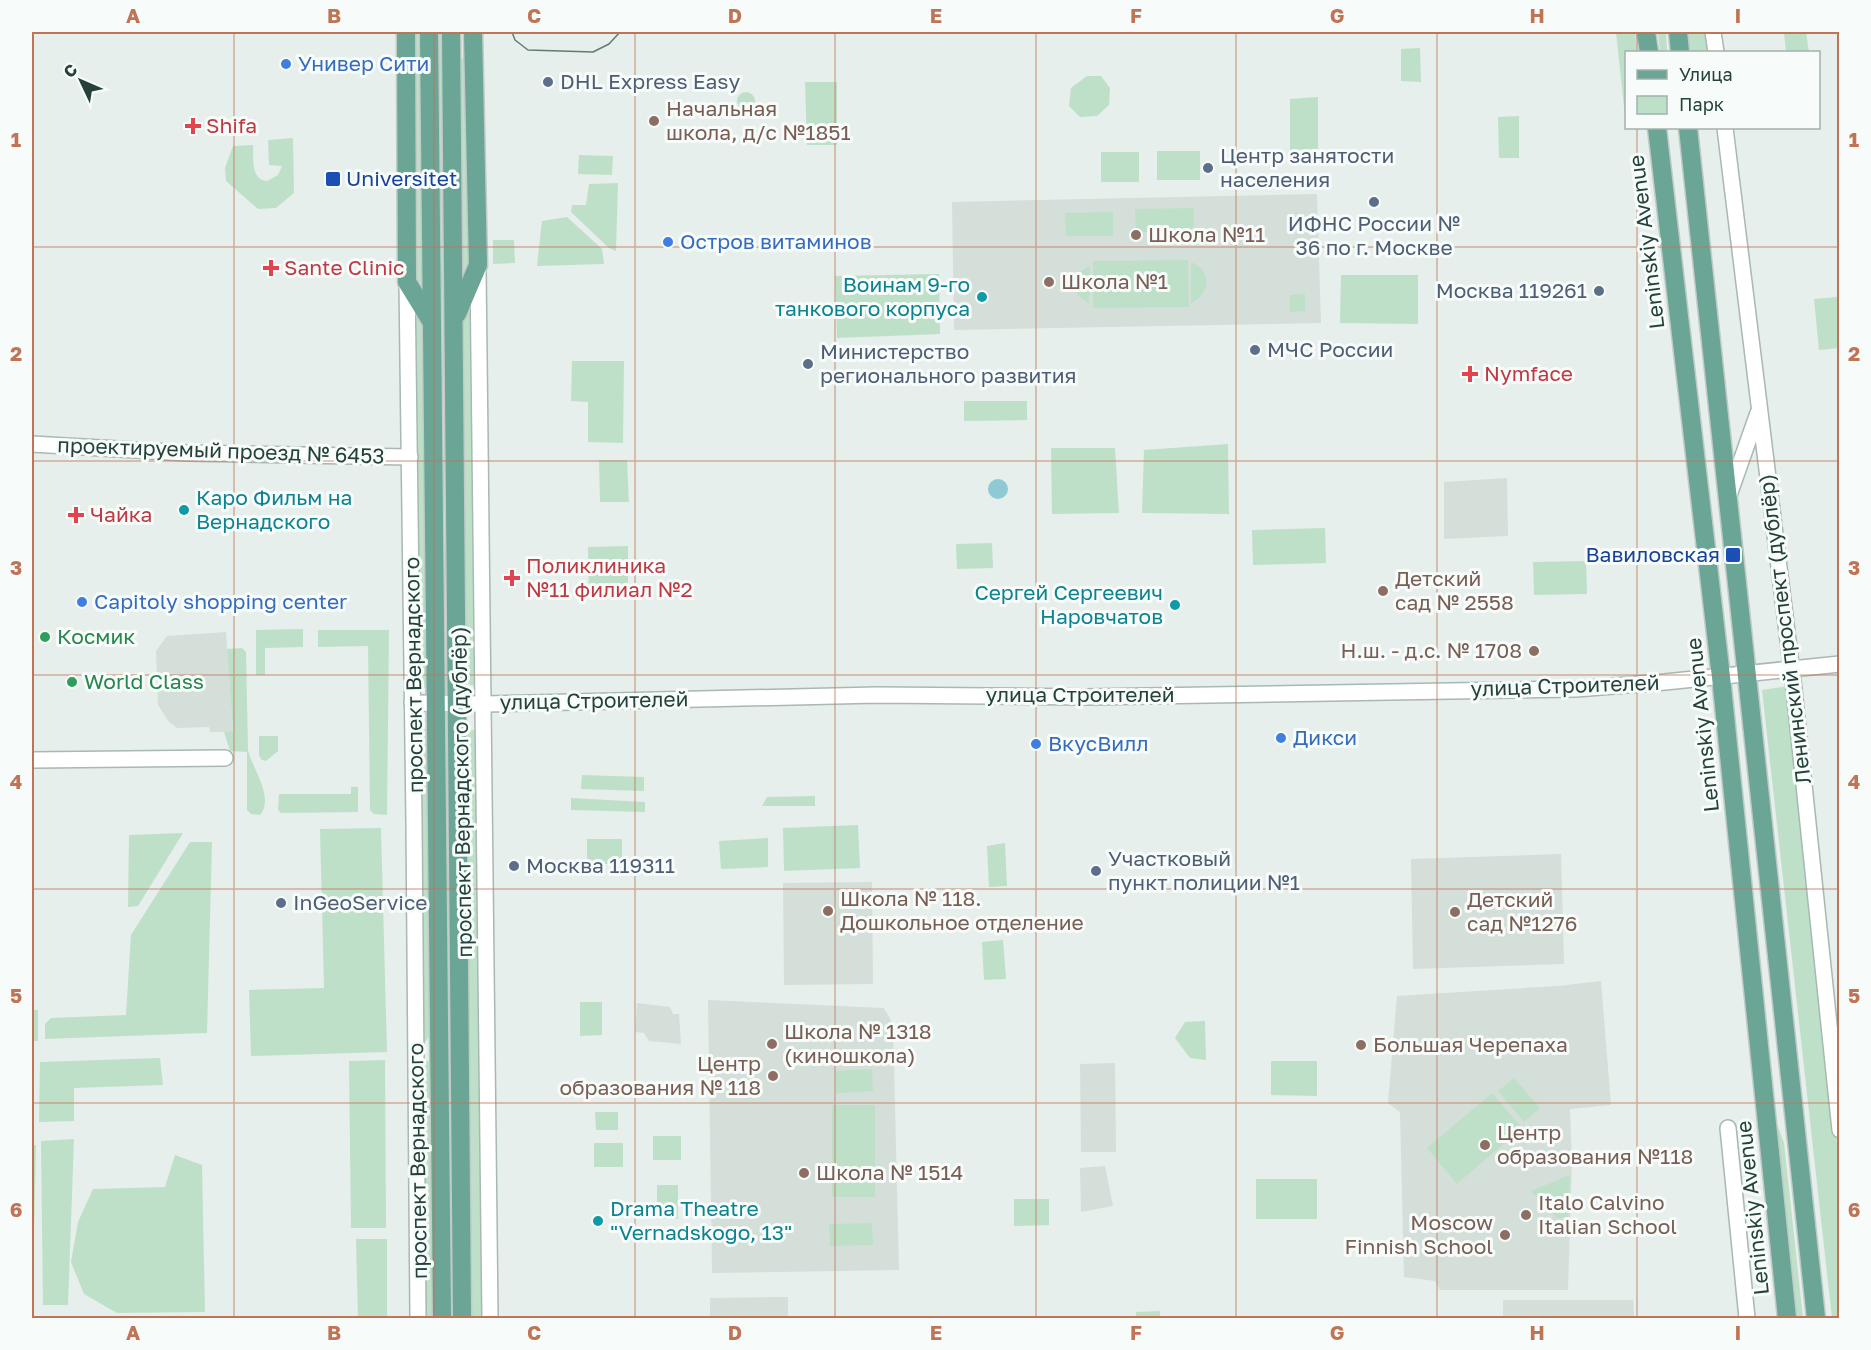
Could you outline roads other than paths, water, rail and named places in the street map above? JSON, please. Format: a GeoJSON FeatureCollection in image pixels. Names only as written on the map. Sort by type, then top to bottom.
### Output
{"type":"FeatureCollection","features":[{"type":"Feature","properties":{"kind":"main road"},"geometry":{"type":"LineString","coordinates":[[406,32],[407,282],[432,322]]}},
{"type":"Feature","properties":{"kind":"main road","name":"проспект Вернадского"},"geometry":{"type":"LineString","coordinates":[[429,32],[442,1318]]}},
{"type":"Feature","properties":{"kind":"main road","name":"проспект Вернадского"},"geometry":{"type":"LineString","coordinates":[[451,32],[462,1318]]}},
{"type":"Feature","properties":{"kind":"main road","name":"проспект Вернадского (дублёр)"},"geometry":{"type":"LineString","coordinates":[[454,321],[478,265],[473,32]]}},
{"type":"Feature","properties":{"kind":"main road"},"geometry":{"type":"LineString","coordinates":[[1646,32],[1648,51]]}},
{"type":"Feature","properties":{"kind":"main road"},"geometry":{"type":"LineString","coordinates":[[1678,32],[1680,51]]}},
{"type":"Feature","properties":{"kind":"main road","name":"Leninskiy Avenue"},"geometry":{"type":"LineString","coordinates":[[1657,129],[1721,676],[1787,1318]]}},
{"type":"Feature","properties":{"kind":"main road"},"geometry":{"type":"LineString","coordinates":[[1688,129],[1816,1318]]}},
{"type":"Feature","properties":{"kind":"street"},"geometry":{"type":"LineString","coordinates":[[1713,32],[1716,51]]}},
{"type":"Feature","properties":{"kind":"street","name":"Ленинский проспект (дублёр)"},"geometry":{"type":"LineString","coordinates":[[1725,129],[1791,669],[1839,1130]]}},
{"type":"Feature","properties":{"kind":"street","name":"проспект Вернадского (дублёр)"},"geometry":{"type":"LineString","coordinates":[[478,265],[489,1318]]}},
{"type":"Feature","properties":{"kind":"street"},"geometry":{"type":"LineString","coordinates":[[407,282],[418,1318]]}},
{"type":"Feature","properties":{"kind":"street"},"geometry":{"type":"LineString","coordinates":[[1728,498],[1759,409]]}},
{"type":"Feature","properties":{"kind":"street","name":"проектируемый проезд № 6453"},"geometry":{"type":"LineString","coordinates":[[32,444],[187,453],[410,457]]}},
{"type":"Feature","properties":{"kind":"street","name":"улица Строителей"},"geometry":{"type":"LineString","coordinates":[[412,703],[484,704],[877,695],[1085,697],[1576,688],[1839,664]]}},
{"type":"Feature","properties":{"kind":"street"},"geometry":{"type":"LineString","coordinates":[[32,760],[225,758]]}},
{"type":"Feature","properties":{"kind":"street"},"geometry":{"type":"LineString","coordinates":[[416,1063],[440,1033]]}},
{"type":"Feature","properties":{"kind":"street"},"geometry":{"type":"LineString","coordinates":[[1728,1128],[1748,1318]]}},
{"type":"Feature","properties":{"kind":"water"},"geometry":{"type":"Polygon","coordinates":[[[998,479],[1005,482],[1008,489],[1005,496],[998,499],[991,496],[988,489],[991,482],[998,479]]]}},
{"type":"Feature","properties":{"kind":"tram line"},"geometry":{"type":"LineString","coordinates":[[512,32],[515,40],[528,50],[593,52],[609,44],[620,32]]}},
{"type":"Feature","properties":{"kind":"place","name":"Универ Сити"},"geometry":{"type":"Point","coordinates":[286,64]}},
{"type":"Feature","properties":{"kind":"place","name":"DHL Express Easy"},"geometry":{"type":"Point","coordinates":[548,82]}},
{"type":"Feature","properties":{"kind":"place","name":"Начальная школа, д/с №1851"},"geometry":{"type":"Point","coordinates":[654,121]}},
{"type":"Feature","properties":{"kind":"place","name":"Shifa"},"geometry":{"type":"Point","coordinates":[193,126]}},
{"type":"Feature","properties":{"kind":"place","name":"Центр занятости населения"},"geometry":{"type":"Point","coordinates":[1208,168]}},
{"type":"Feature","properties":{"kind":"place","name":"Universitet"},"geometry":{"type":"Point","coordinates":[333,179]}},
{"type":"Feature","properties":{"kind":"place","name":"ИФНС России № 36 по г. Москве"},"geometry":{"type":"Point","coordinates":[1374,202]}},
{"type":"Feature","properties":{"kind":"place","name":"Школа №11"},"geometry":{"type":"Point","coordinates":[1136,235]}},
{"type":"Feature","properties":{"kind":"place","name":"Остров витаминов"},"geometry":{"type":"Point","coordinates":[668,242]}},
{"type":"Feature","properties":{"kind":"place","name":"Sante Clinic"},"geometry":{"type":"Point","coordinates":[271,268]}},
{"type":"Feature","properties":{"kind":"place","name":"Школа №1"},"geometry":{"type":"Point","coordinates":[1049,282]}},
{"type":"Feature","properties":{"kind":"place","name":"Москва 119261"},"geometry":{"type":"Point","coordinates":[1599,291]}},
{"type":"Feature","properties":{"kind":"place","name":"Воинам 9-го танкового корпуса"},"geometry":{"type":"Point","coordinates":[982,297]}},
{"type":"Feature","properties":{"kind":"place","name":"МЧС России"},"geometry":{"type":"Point","coordinates":[1255,350]}},
{"type":"Feature","properties":{"kind":"place","name":"Министерство регионального развития"},"geometry":{"type":"Point","coordinates":[808,364]}},
{"type":"Feature","properties":{"kind":"place","name":"Nymface"},"geometry":{"type":"Point","coordinates":[1470,374]}},
{"type":"Feature","properties":{"kind":"place","name":"Каро Фильм на Вернадского"},"geometry":{"type":"Point","coordinates":[184,510]}},
{"type":"Feature","properties":{"kind":"place","name":"Чайка"},"geometry":{"type":"Point","coordinates":[76,515]}},
{"type":"Feature","properties":{"kind":"place","name":"Вавиловская"},"geometry":{"type":"Point","coordinates":[1733,555]}},
{"type":"Feature","properties":{"kind":"place","name":"Поликлиника №11 филиал №2"},"geometry":{"type":"Point","coordinates":[512,578]}},
{"type":"Feature","properties":{"kind":"place","name":"Детский сад № 2558"},"geometry":{"type":"Point","coordinates":[1383,591]}},
{"type":"Feature","properties":{"kind":"place","name":"Capitoly shopping center"},"geometry":{"type":"Point","coordinates":[82,602]}},
{"type":"Feature","properties":{"kind":"place","name":"Сергей Сергеевич Наровчатов"},"geometry":{"type":"Point","coordinates":[1175,605]}},
{"type":"Feature","properties":{"kind":"place","name":"Космик"},"geometry":{"type":"Point","coordinates":[45,637]}},
{"type":"Feature","properties":{"kind":"place","name":"Н.ш. - д.с. № 1708"},"geometry":{"type":"Point","coordinates":[1534,651]}},
{"type":"Feature","properties":{"kind":"place","name":"World Class"},"geometry":{"type":"Point","coordinates":[72,682]}},
{"type":"Feature","properties":{"kind":"place","name":"Дикси"},"geometry":{"type":"Point","coordinates":[1281,738]}},
{"type":"Feature","properties":{"kind":"place","name":"ВкусВилл"},"geometry":{"type":"Point","coordinates":[1036,744]}},
{"type":"Feature","properties":{"kind":"place","name":"Москва 119311"},"geometry":{"type":"Point","coordinates":[514,866]}},
{"type":"Feature","properties":{"kind":"place","name":"Участковый пункт полиции №1"},"geometry":{"type":"Point","coordinates":[1096,871]}},
{"type":"Feature","properties":{"kind":"place","name":"InGeoService"},"geometry":{"type":"Point","coordinates":[281,903]}},
{"type":"Feature","properties":{"kind":"place","name":"Школа № 118. Дошкольное отделение"},"geometry":{"type":"Point","coordinates":[828,911]}},
{"type":"Feature","properties":{"kind":"place","name":"Детский сад №1276"},"geometry":{"type":"Point","coordinates":[1455,912]}},
{"type":"Feature","properties":{"kind":"place","name":"Школа № 1318 (киношкола)"},"geometry":{"type":"Point","coordinates":[772,1044]}},
{"type":"Feature","properties":{"kind":"place","name":"Большая Черепаха"},"geometry":{"type":"Point","coordinates":[1361,1045]}},
{"type":"Feature","properties":{"kind":"place","name":"Центр образования № 118"},"geometry":{"type":"Point","coordinates":[773,1076]}},
{"type":"Feature","properties":{"kind":"place","name":"Центр образования №118"},"geometry":{"type":"Point","coordinates":[1485,1145]}},
{"type":"Feature","properties":{"kind":"place","name":"Школа № 1514"},"geometry":{"type":"Point","coordinates":[804,1173]}},
{"type":"Feature","properties":{"kind":"place","name":"Italo Calvino Italian School"},"geometry":{"type":"Point","coordinates":[1526,1215]}},
{"type":"Feature","properties":{"kind":"place","name":"Drama Theatre \"Vernadskogo, 13\""},"geometry":{"type":"Point","coordinates":[598,1221]}},
{"type":"Feature","properties":{"kind":"place","name":"Moscow Finnish School"},"geometry":{"type":"Point","coordinates":[1505,1235]}}]}
